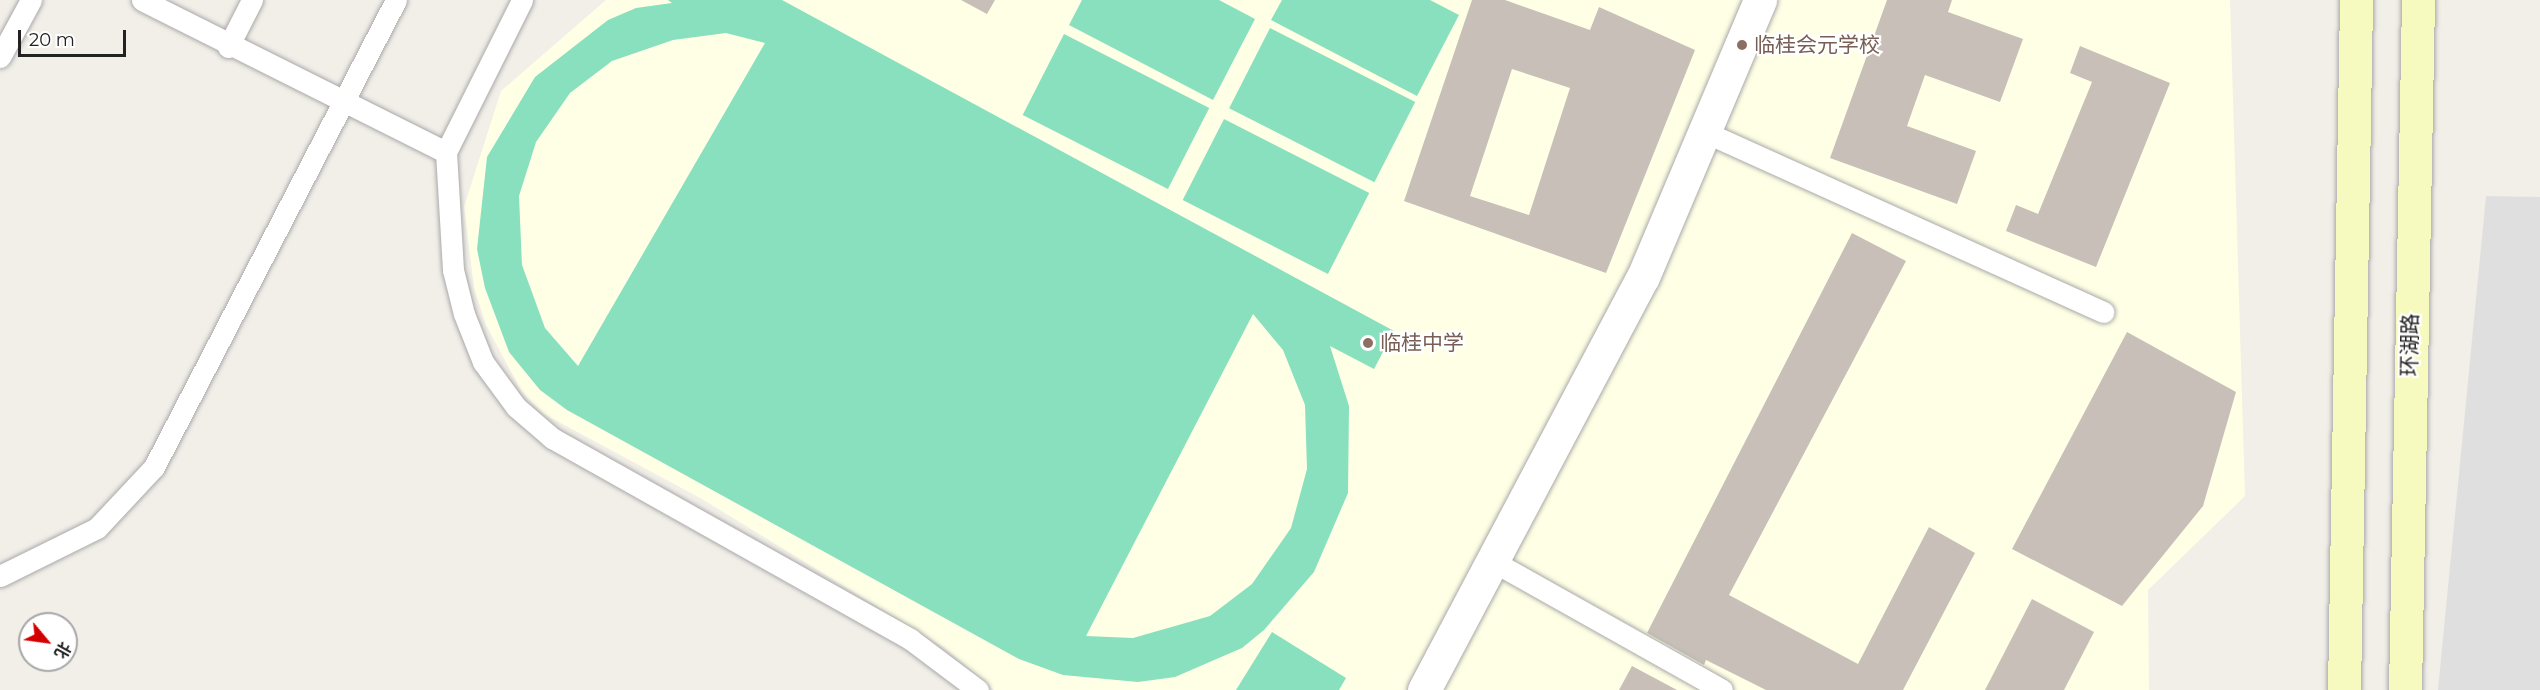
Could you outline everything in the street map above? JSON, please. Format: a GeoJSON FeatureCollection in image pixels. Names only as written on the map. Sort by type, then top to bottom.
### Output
{"type":"FeatureCollection","features":[{"type":"Feature","properties":{"kind":"main road"},"geometry":{"type":"LineString","coordinates":[[2344,690],[2356,0]]}},
{"type":"Feature","properties":{"kind":"main road","name":"环湖路"},"geometry":{"type":"LineString","coordinates":[[2405,690],[2418,0]]}},
{"type":"Feature","properties":{"kind":"street"},"geometry":{"type":"LineString","coordinates":[[1424,690],[1496,563],[1642,277],[1707,133],[1760,0]]}},
{"type":"Feature","properties":{"kind":"lane"},"geometry":{"type":"LineString","coordinates":[[0,57],[32,0]]}},
{"type":"Feature","properties":{"kind":"lane"},"geometry":{"type":"LineString","coordinates":[[142,0],[228,47],[345,100],[446,152]]}},
{"type":"Feature","properties":{"kind":"lane"},"geometry":{"type":"LineString","coordinates":[[228,47],[252,0]]}},
{"type":"Feature","properties":{"kind":"lane"},"geometry":{"type":"LineString","coordinates":[[0,576],[97,528],[154,466],[396,0]]}},
{"type":"Feature","properties":{"kind":"lane"},"geometry":{"type":"LineString","coordinates":[[522,0],[446,152],[453,270],[464,314],[483,362],[516,407],[577,454],[910,639],[978,690]]}},
{"type":"Feature","properties":{"kind":"lane"},"geometry":{"type":"LineString","coordinates":[[1707,133],[2104,312]]}},
{"type":"Feature","properties":{"kind":"lane"},"geometry":{"type":"LineString","coordinates":[[1496,563],[1722,690]]}},
{"type":"Feature","properties":{"kind":"shaded area","name":"临桂中学"},"geometry":{"type":"Polygon","coordinates":[[[606,0],[2230,0],[2245,496],[2148,590],[2149,690],[994,690],[945,648],[702,499],[544,414],[522,392],[486,325],[474,288],[464,207],[501,91],[606,0]]]}},
{"type":"Feature","properties":{"kind":"shaded area"},"geometry":{"type":"Polygon","coordinates":[[[2486,196],[2540,197],[2540,690],[2438,690],[2486,196]]]}},
{"type":"Feature","properties":{"kind":"green space"},"geometry":{"type":"Polygon","coordinates":[[[668,0],[782,0],[1394,331],[1374,369],[1330,346],[1349,406],[1348,493],[1314,572],[1264,630],[1242,648],[1175,677],[1138,682],[1063,675],[1019,659],[567,410],[540,390],[509,352],[485,288],[477,249],[487,157],[535,77],[608,20],[636,8],[672,3],[668,0]],[[726,33],[673,40],[612,61],[570,93],[536,142],[519,196],[522,265],[545,328],[578,366],[765,43],[726,33]],[[1253,314],[1086,636],[1133,638],[1210,616],[1252,584],[1291,528],[1307,469],[1305,405],[1283,350],[1253,314]]]}},
{"type":"Feature","properties":{"kind":"green space"},"geometry":{"type":"Polygon","coordinates":[[[1082,0],[1219,0],[1255,19],[1213,100],[1069,25],[1082,0]]]}},
{"type":"Feature","properties":{"kind":"green space"},"geometry":{"type":"Polygon","coordinates":[[[1282,0],[1430,0],[1459,15],[1417,96],[1271,20],[1282,0]]]}},
{"type":"Feature","properties":{"kind":"green space"},"geometry":{"type":"Polygon","coordinates":[[[1270,28],[1415,102],[1374,182],[1229,108],[1270,28]]]}},
{"type":"Feature","properties":{"kind":"green space"},"geometry":{"type":"Polygon","coordinates":[[[1064,34],[1209,108],[1168,189],[1023,115],[1064,34]]]}},
{"type":"Feature","properties":{"kind":"green space"},"geometry":{"type":"Polygon","coordinates":[[[1224,119],[1369,193],[1328,274],[1183,200],[1224,119]]]}},
{"type":"Feature","properties":{"kind":"green space"},"geometry":{"type":"Polygon","coordinates":[[[1272,632],[1346,678],[1339,690],[1236,690],[1272,632]]]}},
{"type":"Feature","properties":{"kind":"building"},"geometry":{"type":"Polygon","coordinates":[[[961,0],[995,0],[987,14],[961,0]]]}},
{"type":"Feature","properties":{"kind":"building"},"geometry":{"type":"Polygon","coordinates":[[[1472,0],[1505,0],[1590,30],[1599,7],[1695,50],[1606,273],[1404,201],[1472,0]],[[1512,69],[1470,196],[1529,215],[1570,88],[1512,69]]]}},
{"type":"Feature","properties":{"kind":"building"},"geometry":{"type":"Polygon","coordinates":[[[1887,0],[1952,0],[1948,12],[2023,39],[2000,102],[1925,75],[1907,126],[1976,151],[1957,204],[1830,158],[1887,0]]]}},
{"type":"Feature","properties":{"kind":"building"},"geometry":{"type":"Polygon","coordinates":[[[2080,46],[2170,83],[2096,267],[2006,231],[2016,205],[2038,214],[2092,82],[2070,73],[2080,46]]]}},
{"type":"Feature","properties":{"kind":"building"},"geometry":{"type":"Polygon","coordinates":[[[1852,233],[1906,261],[1729,595],[1858,664],[1929,527],[1975,553],[1903,690],[1766,690],[1706,660],[1704,665],[1647,633],[1852,233]]]}},
{"type":"Feature","properties":{"kind":"building"},"geometry":{"type":"Polygon","coordinates":[[[2127,332],[2236,392],[2203,506],[2122,606],[2012,549],[2127,332]]]}},
{"type":"Feature","properties":{"kind":"building"},"geometry":{"type":"Polygon","coordinates":[[[2032,599],[2094,632],[2064,690],[1985,690],[2032,599]]]}},
{"type":"Feature","properties":{"kind":"building"},"geometry":{"type":"Polygon","coordinates":[[[1632,666],[1677,690],[1619,690],[1632,666]]]}},
{"type":"Feature","properties":{"kind":"place","name":"临桂会元学校"},"geometry":{"type":"Point","coordinates":[1742,45]}},
{"type":"Feature","properties":{"kind":"place","name":"临桂中学"},"geometry":{"type":"Point","coordinates":[1368,343]}}]}
